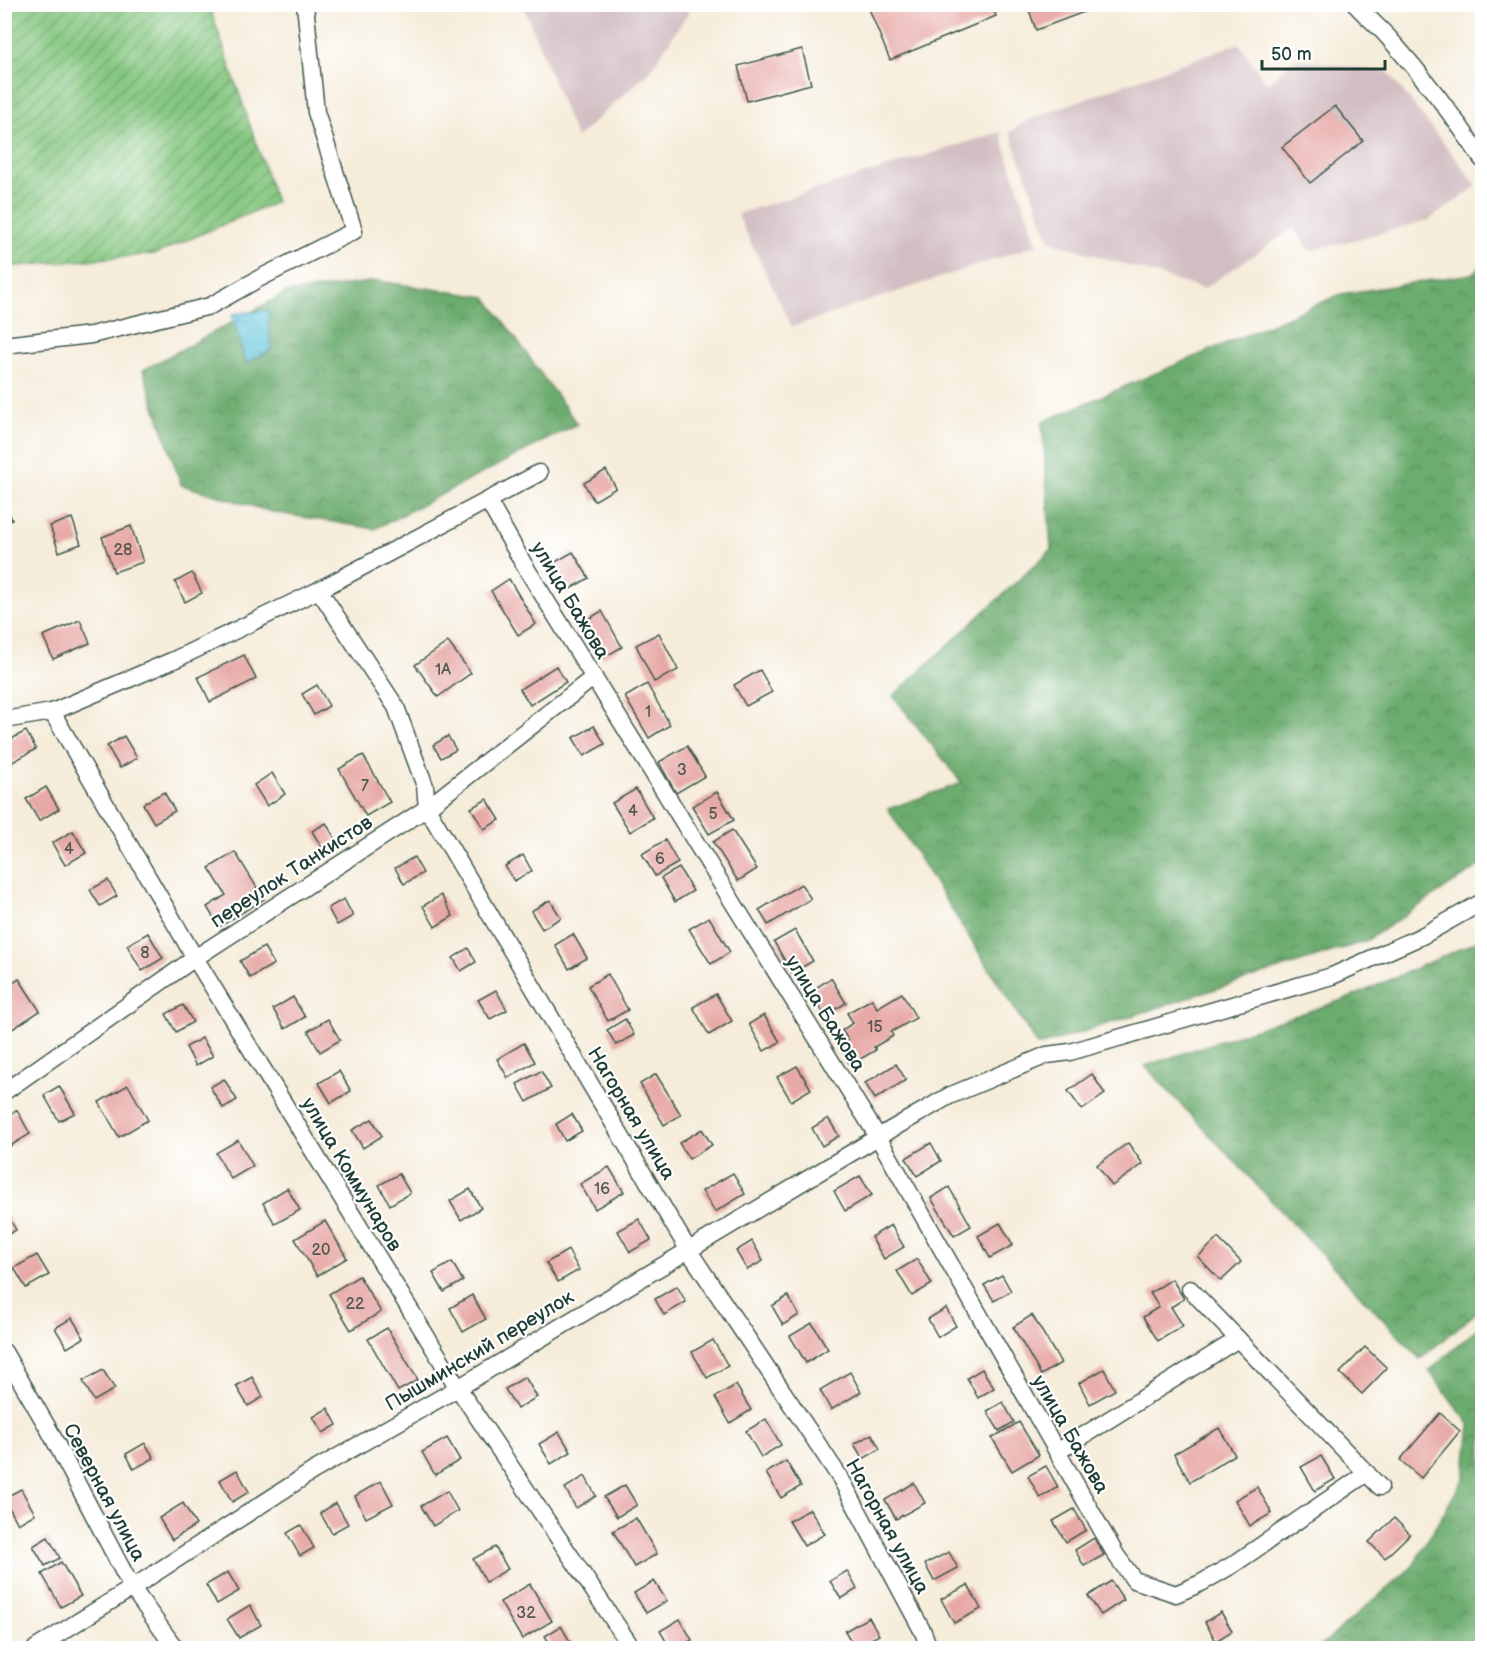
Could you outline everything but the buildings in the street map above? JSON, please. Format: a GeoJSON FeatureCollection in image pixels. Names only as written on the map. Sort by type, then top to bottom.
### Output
{"type":"FeatureCollection","features":[{"type":"Feature","properties":{"kind":"street"},"geometry":{"type":"LineString","coordinates":[[4,345],[91,335],[210,306],[354,231],[316,112],[305,4]]}},
{"type":"Feature","properties":{"kind":"street"},"geometry":{"type":"LineString","coordinates":[[1355,4],[1387,36],[1430,86],[1482,159]]}},
{"type":"Feature","properties":{"kind":"street"},"geometry":{"type":"LineString","coordinates":[[4,720],[52,711],[176,659],[319,590],[539,473]]}},
{"type":"Feature","properties":{"kind":"street","name":"улица Бажова"},"geometry":{"type":"LineString","coordinates":[[488,501],[523,563],[878,1137],[1116,1555],[1134,1580],[1176,1594],[1201,1583],[1234,1564],[1367,1473]]}},
{"type":"Feature","properties":{"kind":"street","name":"Нагорная улица"},"geometry":{"type":"LineString","coordinates":[[319,590],[396,707],[425,786],[427,808],[689,1251],[840,1479],[923,1632],[929,1648]]}},
{"type":"Feature","properties":{"kind":"street","name":"переулок Танкистов"},"geometry":{"type":"LineString","coordinates":[[4,1092],[195,958],[427,808],[594,677]]}},
{"type":"Feature","properties":{"kind":"street","name":"улица Коммунаров"},"geometry":{"type":"LineString","coordinates":[[52,711],[195,958],[458,1388],[632,1648]]}},
{"type":"Feature","properties":{"kind":"street","name":"Пышминский переулок"},"geometry":{"type":"LineString","coordinates":[[36,1648],[313,1471],[458,1388],[949,1096],[1047,1055],[1070,1052],[1332,976],[1422,936],[1482,903]]}},
{"type":"Feature","properties":{"kind":"street"},"geometry":{"type":"LineString","coordinates":[[1190,1288],[1380,1486]]}},
{"type":"Feature","properties":{"kind":"street"},"geometry":{"type":"LineString","coordinates":[[1057,1452],[1238,1339]]}},
{"type":"Feature","properties":{"kind":"street","name":"Северная улица"},"geometry":{"type":"LineString","coordinates":[[4,1352],[48,1428],[132,1588],[175,1648]]}},
{"type":"Feature","properties":{"kind":"shaded area"},"geometry":{"type":"Polygon","coordinates":[[[523,5],[693,5],[650,71],[576,138],[523,5]]]}},
{"type":"Feature","properties":{"kind":"shaded area"},"geometry":{"type":"Polygon","coordinates":[[[1239,43],[1267,84],[1294,59],[1388,72],[1477,186],[1427,221],[1310,251],[1294,228],[1203,289],[1050,241],[1010,132],[1029,119],[1239,43]]]}},
{"type":"Feature","properties":{"kind":"shaded area"},"geometry":{"type":"Polygon","coordinates":[[[1000,132],[1037,245],[792,327],[737,214],[1000,132]]]}},
{"type":"Feature","properties":{"kind":"green space"},"geometry":{"type":"Polygon","coordinates":[[[5,4],[209,5],[276,202],[155,254],[5,267],[5,4]]]}},
{"type":"Feature","properties":{"kind":"green space"},"geometry":{"type":"Polygon","coordinates":[[[1482,265],[1482,864],[1366,941],[1038,1046],[888,809],[962,783],[893,696],[1051,550],[1042,422],[1341,294],[1471,274],[1482,265]]]}},
{"type":"Feature","properties":{"kind":"green space"},"geometry":{"type":"Polygon","coordinates":[[[378,281],[486,297],[577,424],[375,529],[272,512],[181,485],[143,370],[286,293],[378,281]]]}},
{"type":"Feature","properties":{"kind":"green space"},"geometry":{"type":"Polygon","coordinates":[[[1482,939],[1482,1308],[1420,1359],[1145,1066],[1351,997],[1482,939]]]}},
{"type":"Feature","properties":{"kind":"green space"},"geometry":{"type":"Polygon","coordinates":[[[1482,1324],[1482,1648],[1318,1648],[1412,1567],[1464,1478],[1470,1425],[1429,1371],[1482,1324]]]}},
{"type":"Feature","properties":{"kind":"water"},"geometry":{"type":"Polygon","coordinates":[[[268,310],[271,350],[246,363],[232,314],[268,310]]]}}]}
